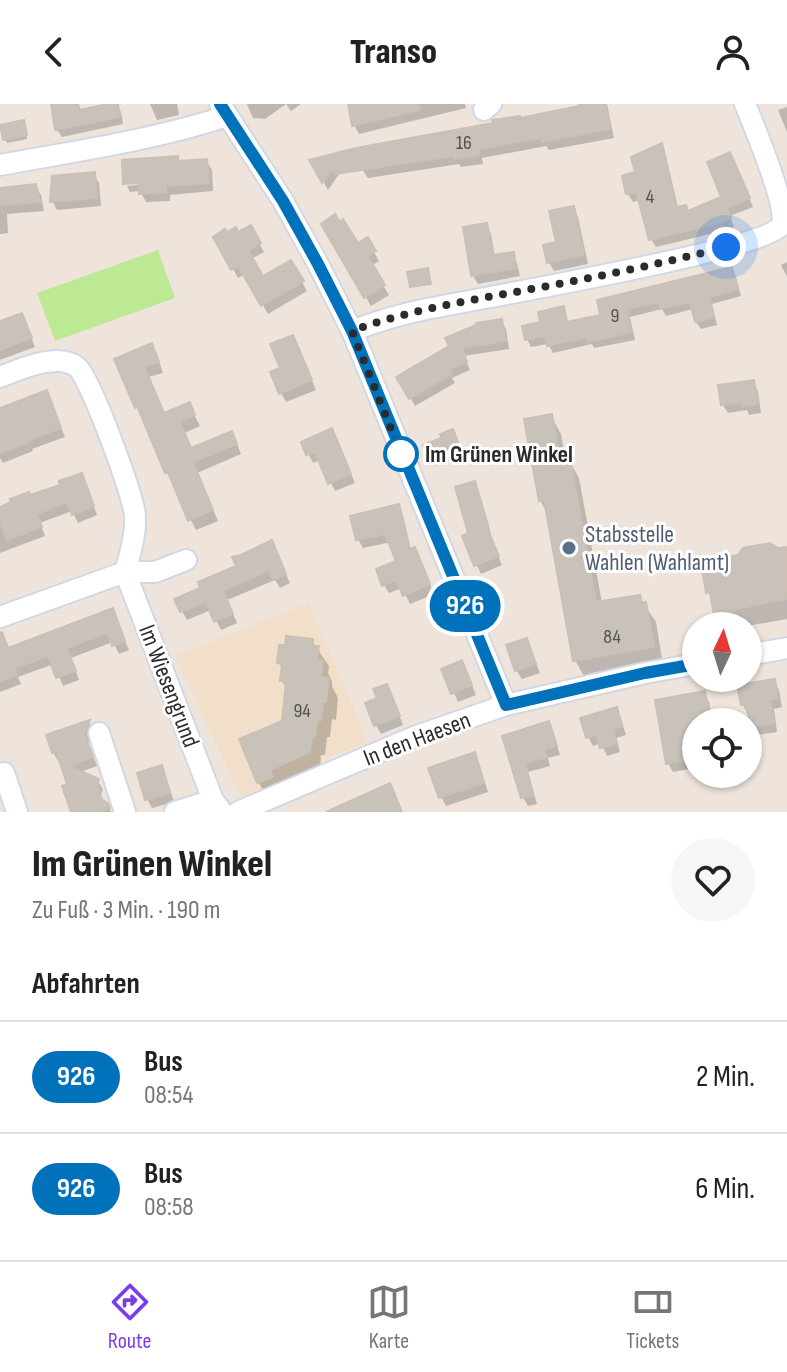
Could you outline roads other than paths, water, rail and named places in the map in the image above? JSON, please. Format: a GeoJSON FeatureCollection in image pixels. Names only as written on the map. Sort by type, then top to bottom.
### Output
{"type":"FeatureCollection","features":[{"type":"Feature","properties":{"kind":"street"},"geometry":{"type":"LineString","coordinates":[[352,331],[383,319],[422,310],[567,283],[747,242],[778,230],[784,222],[784,208],[778,159],[745,104]]}},
{"type":"Feature","properties":{"kind":"street"},"geometry":{"type":"LineString","coordinates":[[0,165],[195,127],[223,110],[283,201],[352,331],[506,705]]}},
{"type":"Feature","properties":{"kind":"street"},"geometry":{"type":"LineString","coordinates":[[0,377],[33,364],[57,360],[77,366],[89,385],[131,496],[135,517],[125,572]]}},
{"type":"Feature","properties":{"kind":"street"},"geometry":{"type":"LineString","coordinates":[[0,617],[125,572],[155,572],[186,560]]}},
{"type":"Feature","properties":{"kind":"street","name":"Im Wiesengrund"},"geometry":{"type":"LineString","coordinates":[[125,572],[217,806]]}},
{"type":"Feature","properties":{"kind":"street"},"geometry":{"type":"LineString","coordinates":[[762,652],[787,648]]}},
{"type":"Feature","properties":{"kind":"street","name":"In den Haesen"},"geometry":{"type":"LineString","coordinates":[[238,812],[414,737],[506,705],[682,666]]}},
{"type":"Feature","properties":{"kind":"street"},"geometry":{"type":"LineString","coordinates":[[99,733],[125,812]]}},
{"type":"Feature","properties":{"kind":"street"},"geometry":{"type":"LineString","coordinates":[[4,773],[17,812]]}},
{"type":"Feature","properties":{"kind":"street"},"geometry":{"type":"LineString","coordinates":[[175,812],[217,806]]}},
{"type":"Feature","properties":{"kind":"place","name":"Im Grünen Winkel"},"geometry":{"type":"Point","coordinates":[401,454]}},
{"type":"Feature","properties":{"kind":"place","name":"Stabsstelle Wahlen (Wahlamt)"},"geometry":{"type":"Point","coordinates":[569,548]}}]}
